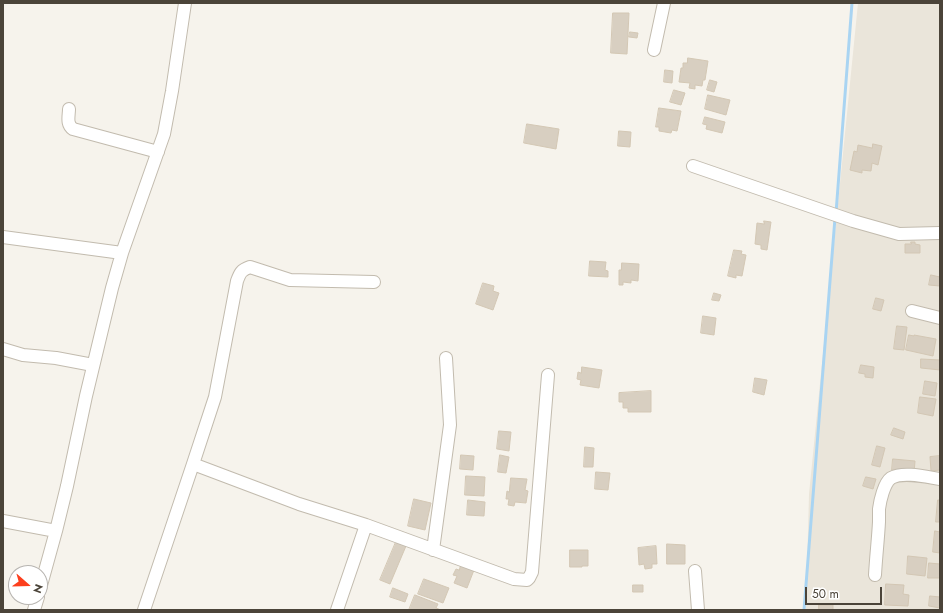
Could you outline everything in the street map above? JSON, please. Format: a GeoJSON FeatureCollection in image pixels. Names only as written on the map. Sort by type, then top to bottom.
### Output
{"type":"FeatureCollection","features":[{"type":"Feature","properties":{"kind":"street"},"geometry":{"type":"LineString","coordinates":[[47,565],[67,486],[93,365],[112,288],[122,253],[164,134],[185,3]]}},
{"type":"Feature","properties":{"kind":"street"},"geometry":{"type":"LineString","coordinates":[[654,50],[664,3]]}},
{"type":"Feature","properties":{"kind":"street"},"geometry":{"type":"LineString","coordinates":[[69,109],[68,122],[70,127],[73,129],[158,152]]}},
{"type":"Feature","properties":{"kind":"street"},"geometry":{"type":"LineString","coordinates":[[693,166],[828,213],[899,234],[940,234]]}},
{"type":"Feature","properties":{"kind":"street"},"geometry":{"type":"LineString","coordinates":[[3,237],[122,253]]}},
{"type":"Feature","properties":{"kind":"street"},"geometry":{"type":"LineString","coordinates":[[144,610],[215,397],[237,281],[240,273],[244,269],[250,267],[290,280],[374,282]]}},
{"type":"Feature","properties":{"kind":"street"},"geometry":{"type":"LineString","coordinates":[[912,311],[940,318]]}},
{"type":"Feature","properties":{"kind":"street"},"geometry":{"type":"LineString","coordinates":[[3,349],[23,355],[56,358],[93,365]]}},
{"type":"Feature","properties":{"kind":"street"},"geometry":{"type":"LineString","coordinates":[[433,550],[450,425],[446,358]]}},
{"type":"Feature","properties":{"kind":"street"},"geometry":{"type":"LineString","coordinates":[[193,464],[299,504],[366,525],[514,579],[527,580],[530,578],[532,572],[548,375]]}},
{"type":"Feature","properties":{"kind":"street"},"geometry":{"type":"LineString","coordinates":[[875,575],[879,509],[886,483],[895,477],[908,475],[940,479]]}},
{"type":"Feature","properties":{"kind":"street"},"geometry":{"type":"LineString","coordinates":[[3,521],[56,531]]}},
{"type":"Feature","properties":{"kind":"street"},"geometry":{"type":"LineString","coordinates":[[337,610],[366,525]]}},
{"type":"Feature","properties":{"kind":"street"},"geometry":{"type":"LineString","coordinates":[[695,571],[698,610]]}},
{"type":"Feature","properties":{"kind":"shaded area"},"geometry":{"type":"Polygon","coordinates":[[[858,3],[940,3],[940,610],[806,610],[809,494],[858,3]]]}},
{"type":"Feature","properties":{"kind":"building"},"geometry":{"type":"Polygon","coordinates":[[[613,13],[629,13],[627,54],[611,53],[613,13]]]}},
{"type":"Feature","properties":{"kind":"building"},"geometry":{"type":"Polygon","coordinates":[[[630,32],[638,33],[637,38],[629,37],[630,32]]]}},
{"type":"Feature","properties":{"kind":"building"},"geometry":{"type":"Polygon","coordinates":[[[688,58],[708,61],[705,80],[703,80],[702,86],[695,85],[695,89],[689,88],[690,83],[679,82],[681,68],[683,68],[683,63],[687,63],[688,58]]]}},
{"type":"Feature","properties":{"kind":"building"},"geometry":{"type":"Polygon","coordinates":[[[665,70],[673,71],[672,83],[664,82],[665,70]]]}},
{"type":"Feature","properties":{"kind":"building"},"geometry":{"type":"Polygon","coordinates":[[[710,80],[717,82],[714,92],[707,90],[710,80]]]}},
{"type":"Feature","properties":{"kind":"building"},"geometry":{"type":"Polygon","coordinates":[[[674,90],[685,93],[681,105],[670,102],[674,90]]]}},
{"type":"Feature","properties":{"kind":"building"},"geometry":{"type":"Polygon","coordinates":[[[708,95],[730,100],[726,115],[705,109],[708,95]]]}},
{"type":"Feature","properties":{"kind":"building"},"geometry":{"type":"Polygon","coordinates":[[[659,108],[681,111],[677,131],[672,130],[671,133],[659,131],[659,127],[656,127],[659,108]]]}},
{"type":"Feature","properties":{"kind":"building"},"geometry":{"type":"Polygon","coordinates":[[[705,117],[725,122],[722,133],[706,129],[707,125],[703,124],[705,117]]]}},
{"type":"Feature","properties":{"kind":"building"},"geometry":{"type":"Polygon","coordinates":[[[527,124],[559,129],[556,149],[524,143],[527,124]]]}},
{"type":"Feature","properties":{"kind":"building"},"geometry":{"type":"Polygon","coordinates":[[[619,131],[631,132],[630,147],[618,146],[619,131]]]}},
{"type":"Feature","properties":{"kind":"building"},"geometry":{"type":"Polygon","coordinates":[[[873,144],[882,146],[878,165],[872,163],[871,171],[862,170],[862,173],[850,170],[854,151],[857,152],[858,145],[872,148],[873,144]]]}},
{"type":"Feature","properties":{"kind":"building"},"geometry":{"type":"Polygon","coordinates":[[[764,221],[771,222],[767,250],[761,249],[761,245],[755,244],[757,223],[764,224],[764,221]]]}},
{"type":"Feature","properties":{"kind":"building"},"geometry":{"type":"Polygon","coordinates":[[[911,242],[915,242],[915,244],[920,245],[920,253],[905,253],[905,244],[911,244],[911,242]]]}},
{"type":"Feature","properties":{"kind":"building"},"geometry":{"type":"Polygon","coordinates":[[[734,250],[742,251],[741,254],[746,255],[742,276],[736,275],[736,278],[728,276],[734,250]]]}},
{"type":"Feature","properties":{"kind":"building"},"geometry":{"type":"Polygon","coordinates":[[[590,261],[606,262],[605,270],[608,271],[608,277],[589,276],[590,261]]]}},
{"type":"Feature","properties":{"kind":"building"},"geometry":{"type":"Polygon","coordinates":[[[622,263],[639,264],[638,281],[631,280],[631,283],[623,282],[623,285],[619,285],[619,270],[621,270],[622,263]]]}},
{"type":"Feature","properties":{"kind":"building"},"geometry":{"type":"Polygon","coordinates":[[[931,275],[940,277],[940,286],[929,285],[931,275]]]}},
{"type":"Feature","properties":{"kind":"building"},"geometry":{"type":"Polygon","coordinates":[[[483,283],[494,286],[493,291],[499,293],[493,310],[476,304],[483,283]]]}},
{"type":"Feature","properties":{"kind":"building"},"geometry":{"type":"Polygon","coordinates":[[[714,293],[721,295],[719,301],[712,300],[714,293]]]}},
{"type":"Feature","properties":{"kind":"building"},"geometry":{"type":"Polygon","coordinates":[[[876,298],[884,300],[881,311],[873,309],[876,298]]]}},
{"type":"Feature","properties":{"kind":"building"},"geometry":{"type":"Polygon","coordinates":[[[703,316],[716,318],[714,335],[701,333],[703,316]]]}},
{"type":"Feature","properties":{"kind":"building"},"geometry":{"type":"Polygon","coordinates":[[[897,326],[907,327],[904,350],[894,349],[897,326]]]}},
{"type":"Feature","properties":{"kind":"building"},"geometry":{"type":"Polygon","coordinates":[[[909,335],[936,339],[933,356],[906,350],[909,335]]]}},
{"type":"Feature","properties":{"kind":"building"},"geometry":{"type":"Polygon","coordinates":[[[921,359],[940,360],[940,370],[921,368],[921,359]]]}},
{"type":"Feature","properties":{"kind":"building"},"geometry":{"type":"Polygon","coordinates":[[[861,365],[874,367],[873,378],[865,377],[865,374],[859,373],[861,365]]]}},
{"type":"Feature","properties":{"kind":"building"},"geometry":{"type":"Polygon","coordinates":[[[582,367],[602,370],[599,388],[580,385],[581,380],[577,379],[578,372],[581,373],[582,367]]]}},
{"type":"Feature","properties":{"kind":"building"},"geometry":{"type":"Polygon","coordinates":[[[755,378],[767,380],[764,395],[753,392],[755,378]]]}},
{"type":"Feature","properties":{"kind":"building"},"geometry":{"type":"Polygon","coordinates":[[[925,381],[937,383],[935,396],[923,394],[925,381]]]}},
{"type":"Feature","properties":{"kind":"building"},"geometry":{"type":"Polygon","coordinates":[[[651,391],[651,412],[628,412],[628,408],[623,408],[623,402],[619,402],[619,393],[651,391]]]}},
{"type":"Feature","properties":{"kind":"building"},"geometry":{"type":"Polygon","coordinates":[[[920,397],[936,399],[933,416],[918,413],[920,397]]]}},
{"type":"Feature","properties":{"kind":"building"},"geometry":{"type":"Polygon","coordinates":[[[894,428],[905,432],[903,439],[891,435],[894,428]]]}},
{"type":"Feature","properties":{"kind":"building"},"geometry":{"type":"Polygon","coordinates":[[[499,431],[511,432],[509,451],[497,449],[499,431]]]}},
{"type":"Feature","properties":{"kind":"building"},"geometry":{"type":"Polygon","coordinates":[[[877,446],[885,448],[880,467],[872,465],[877,446]]]}},
{"type":"Feature","properties":{"kind":"building"},"geometry":{"type":"Polygon","coordinates":[[[585,447],[594,448],[593,467],[584,467],[585,447]]]}},
{"type":"Feature","properties":{"kind":"building"},"geometry":{"type":"Polygon","coordinates":[[[461,455],[474,456],[473,470],[460,469],[461,455]]]}},
{"type":"Feature","properties":{"kind":"building"},"geometry":{"type":"Polygon","coordinates":[[[500,455],[509,457],[506,473],[498,472],[500,455]]]}},
{"type":"Feature","properties":{"kind":"building"},"geometry":{"type":"Polygon","coordinates":[[[940,456],[940,470],[931,471],[930,457],[940,456]]]}},
{"type":"Feature","properties":{"kind":"building"},"geometry":{"type":"Polygon","coordinates":[[[893,459],[915,461],[914,473],[892,470],[893,459]]]}},
{"type":"Feature","properties":{"kind":"building"},"geometry":{"type":"Polygon","coordinates":[[[596,472],[610,473],[608,490],[595,489],[596,472]]]}},
{"type":"Feature","properties":{"kind":"building"},"geometry":{"type":"Polygon","coordinates":[[[466,476],[485,477],[484,496],[465,495],[466,476]]]}},
{"type":"Feature","properties":{"kind":"building"},"geometry":{"type":"Polygon","coordinates":[[[866,477],[876,479],[873,489],[863,486],[866,477]]]}},
{"type":"Feature","properties":{"kind":"building"},"geometry":{"type":"Polygon","coordinates":[[[511,478],[527,479],[525,490],[528,491],[526,503],[515,502],[514,506],[508,505],[509,499],[506,499],[507,491],[509,492],[511,478]]]}},
{"type":"Feature","properties":{"kind":"building"},"geometry":{"type":"Polygon","coordinates":[[[414,499],[431,503],[425,530],[408,526],[414,499]]]}},
{"type":"Feature","properties":{"kind":"building"},"geometry":{"type":"Polygon","coordinates":[[[468,500],[485,502],[484,516],[467,515],[468,500]]]}},
{"type":"Feature","properties":{"kind":"building"},"geometry":{"type":"Polygon","coordinates":[[[938,500],[940,500],[940,522],[936,522],[938,500]]]}},
{"type":"Feature","properties":{"kind":"building"},"geometry":{"type":"Polygon","coordinates":[[[935,531],[940,532],[940,553],[933,552],[935,531]]]}},
{"type":"Feature","properties":{"kind":"building"},"geometry":{"type":"Polygon","coordinates":[[[396,542],[406,546],[390,584],[380,580],[396,542]]]}},
{"type":"Feature","properties":{"kind":"building"},"geometry":{"type":"Polygon","coordinates":[[[667,544],[685,545],[685,564],[667,564],[667,544]]]}},
{"type":"Feature","properties":{"kind":"building"},"geometry":{"type":"Polygon","coordinates":[[[656,546],[657,564],[652,564],[652,568],[645,569],[644,564],[639,565],[638,548],[656,546]]]}},
{"type":"Feature","properties":{"kind":"building"},"geometry":{"type":"Polygon","coordinates":[[[570,550],[588,550],[588,566],[570,567],[570,550]]]}},
{"type":"Feature","properties":{"kind":"building"},"geometry":{"type":"Polygon","coordinates":[[[908,556],[927,558],[925,576],[907,574],[908,556]]]}},
{"type":"Feature","properties":{"kind":"building"},"geometry":{"type":"Polygon","coordinates":[[[929,563],[940,564],[940,578],[928,578],[929,563]]]}},
{"type":"Feature","properties":{"kind":"building"},"geometry":{"type":"Polygon","coordinates":[[[461,565],[474,570],[467,588],[454,583],[457,576],[453,575],[456,569],[459,570],[461,565]]]}},
{"type":"Feature","properties":{"kind":"building"},"geometry":{"type":"Polygon","coordinates":[[[424,579],[449,588],[443,603],[418,594],[424,579]]]}},
{"type":"Feature","properties":{"kind":"building"},"geometry":{"type":"Polygon","coordinates":[[[886,584],[904,585],[903,594],[909,595],[908,606],[885,605],[886,584]]]}},
{"type":"Feature","properties":{"kind":"building"},"geometry":{"type":"Polygon","coordinates":[[[633,585],[643,585],[643,592],[633,592],[633,585]]]}},
{"type":"Feature","properties":{"kind":"building"},"geometry":{"type":"Polygon","coordinates":[[[393,588],[408,594],[405,602],[390,597],[393,588]]]}},
{"type":"Feature","properties":{"kind":"building"},"geometry":{"type":"Polygon","coordinates":[[[415,595],[438,604],[436,608],[441,610],[409,610],[415,595]]]}},
{"type":"Feature","properties":{"kind":"building"},"geometry":{"type":"Polygon","coordinates":[[[930,596],[940,597],[940,608],[929,606],[930,596]]]}},
{"type":"Feature","properties":{"kind":"building"},"geometry":{"type":"Polygon","coordinates":[[[819,605],[833,605],[833,610],[819,610],[819,605]]]}},
{"type":"Feature","properties":{"kind":"waterway"},"geometry":{"type":"LineString","coordinates":[[836,213],[852,3]]}},
{"type":"Feature","properties":{"kind":"waterway"},"geometry":{"type":"LineString","coordinates":[[804,610],[835,218]]}}]}
